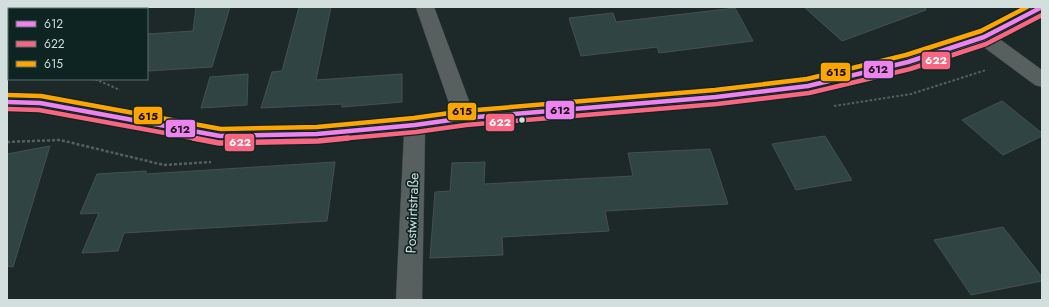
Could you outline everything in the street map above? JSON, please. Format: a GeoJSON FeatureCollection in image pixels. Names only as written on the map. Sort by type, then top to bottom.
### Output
{"type":"FeatureCollection","features":[{"type":"Feature","properties":{"kind":"street"},"geometry":{"type":"LineString","coordinates":[[425,7],[465,118]]}},
{"type":"Feature","properties":{"kind":"street"},"geometry":{"type":"LineString","coordinates":[[7,102],[40,102],[220,136],[317,134],[415,125],[465,118],[716,97],[808,86],[908,62],[984,37],[1042,7]]}},
{"type":"Feature","properties":{"kind":"street"},"geometry":{"type":"LineString","coordinates":[[984,37],[1042,80]]}},
{"type":"Feature","properties":{"kind":"street","name":"Postwirtstraße"},"geometry":{"type":"LineString","coordinates":[[409,300],[415,125]]}},
{"type":"Feature","properties":{"kind":"shaded area"},"geometry":{"type":"Polygon","coordinates":[[[7,7],[97,7],[8,8],[7,36],[7,7]]]}},
{"type":"Feature","properties":{"kind":"building"},"geometry":{"type":"Polygon","coordinates":[[[196,7],[230,7],[212,67],[148,71],[148,34],[193,31],[196,7]]]}},
{"type":"Feature","properties":{"kind":"building"},"geometry":{"type":"Polygon","coordinates":[[[299,7],[331,7],[316,80],[402,74],[402,102],[342,107],[342,104],[261,108],[272,72],[282,71],[299,7]]]}},
{"type":"Feature","properties":{"kind":"building"},"geometry":{"type":"Polygon","coordinates":[[[804,7],[925,7],[926,10],[842,41],[804,7]]]}},
{"type":"Feature","properties":{"kind":"building"},"geometry":{"type":"Polygon","coordinates":[[[735,8],[753,41],[659,53],[657,47],[581,56],[569,18],[613,13],[616,22],[735,8]]]}},
{"type":"Feature","properties":{"kind":"building"},"geometry":{"type":"Polygon","coordinates":[[[248,74],[247,105],[201,108],[210,77],[248,74]]]}},
{"type":"Feature","properties":{"kind":"building"},"geometry":{"type":"Polygon","coordinates":[[[1002,101],[1042,133],[1042,136],[1003,155],[962,120],[1002,101]]]}},
{"type":"Feature","properties":{"kind":"building"},"geometry":{"type":"Polygon","coordinates":[[[825,136],[852,180],[796,190],[772,144],[825,136]]]}},
{"type":"Feature","properties":{"kind":"building"},"geometry":{"type":"Polygon","coordinates":[[[50,146],[13,267],[7,266],[7,154],[50,146]]]}},
{"type":"Feature","properties":{"kind":"building"},"geometry":{"type":"Polygon","coordinates":[[[710,149],[728,204],[605,211],[609,231],[502,237],[503,255],[430,258],[435,192],[450,191],[452,163],[485,162],[484,184],[633,176],[628,153],[710,149]]]}},
{"type":"Feature","properties":{"kind":"building"},"geometry":{"type":"Polygon","coordinates":[[[335,162],[327,221],[124,233],[118,251],[82,253],[99,213],[80,214],[97,174],[146,171],[146,174],[335,162]]]}},
{"type":"Feature","properties":{"kind":"building"},"geometry":{"type":"Polygon","coordinates":[[[1003,227],[1042,277],[1042,281],[971,295],[934,240],[1003,227]]]}},
{"type":"Feature","properties":{"kind":"transit line","name":"615"},"geometry":{"type":"LineString","coordinates":[[7,95],[41,96],[221,129],[317,127],[414,118],[464,111],[715,90],[807,79],[906,55],[981,31],[1027,7]]}},
{"type":"Feature","properties":{"kind":"transit line","name":"612"},"geometry":{"type":"LineString","coordinates":[[7,102],[40,103],[220,136],[317,134],[415,125],[465,118],[716,97],[808,86],[908,62],[984,37],[1042,7]]}},
{"type":"Feature","properties":{"kind":"transit line","name":"622"},"geometry":{"type":"LineString","coordinates":[[7,109],[39,110],[219,143],[318,141],[416,132],[466,125],[717,104],[809,93],[910,69],[986,44],[1042,15]]}}]}
